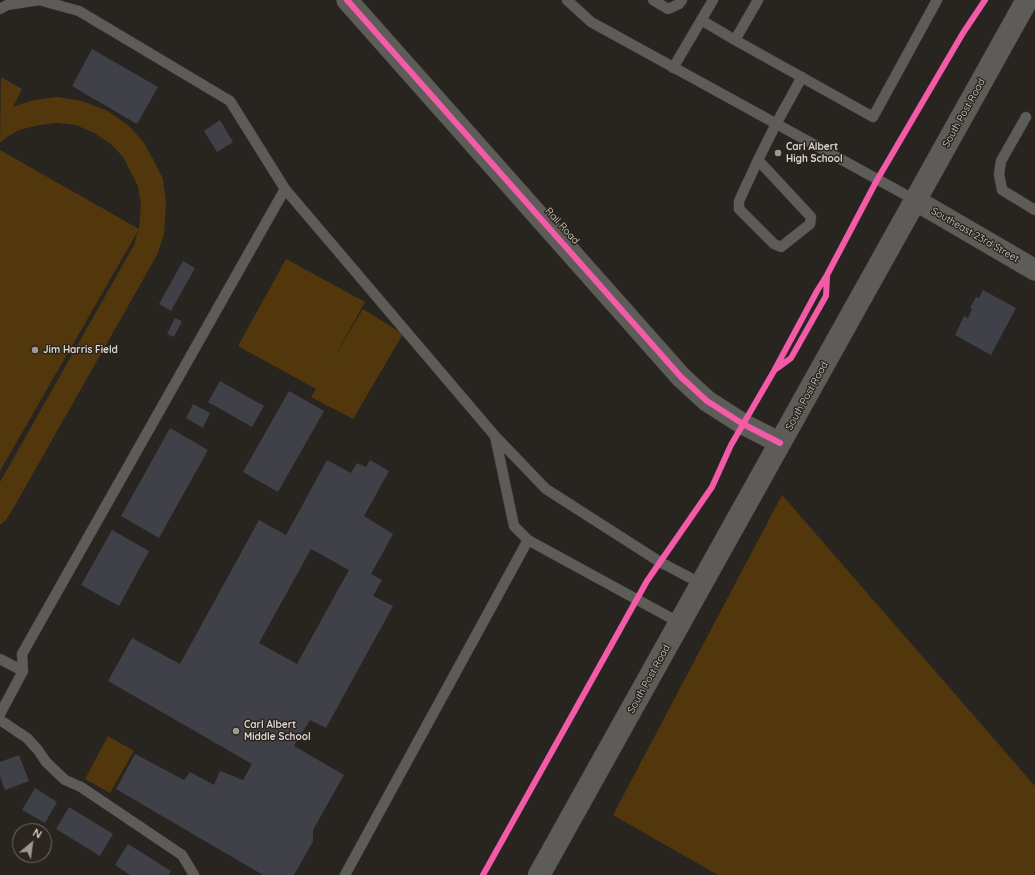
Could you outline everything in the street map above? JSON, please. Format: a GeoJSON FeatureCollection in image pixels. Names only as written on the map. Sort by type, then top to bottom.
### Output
{"type":"FeatureCollection","features":[{"type":"Feature","properties":{"kind":"main road","name":"South Post Road"},"geometry":{"type":"LineString","coordinates":[[539,875],[1027,0]]}},
{"type":"Feature","properties":{"kind":"street","name":"Rail Road"},"geometry":{"type":"LineString","coordinates":[[347,0],[681,377],[707,401],[743,424],[780,443]]}},
{"type":"Feature","properties":{"kind":"street","name":"Southeast 23rd Street"},"geometry":{"type":"LineString","coordinates":[[915,200],[1035,270]]}},
{"type":"Feature","properties":{"kind":"lane"},"geometry":{"type":"LineString","coordinates":[[0,9],[7,5],[39,0],[79,11],[230,101],[285,189],[495,436],[546,490],[660,562],[702,584]]}},
{"type":"Feature","properties":{"kind":"lane"},"geometry":{"type":"LineString","coordinates":[[567,0],[591,22],[915,200]]}},
{"type":"Feature","properties":{"kind":"lane"},"geometry":{"type":"LineString","coordinates":[[653,0],[668,9],[679,4],[682,0]]}},
{"type":"Feature","properties":{"kind":"lane"},"geometry":{"type":"LineString","coordinates":[[673,68],[713,0]]}},
{"type":"Feature","properties":{"kind":"lane"},"geometry":{"type":"LineString","coordinates":[[735,40],[758,0]]}},
{"type":"Feature","properties":{"kind":"lane"},"geometry":{"type":"LineString","coordinates":[[701,20],[873,117],[937,0]]}},
{"type":"Feature","properties":{"kind":"lane"},"geometry":{"type":"LineString","coordinates":[[758,160],[811,218],[810,224],[781,246],[774,244],[739,209],[739,201],[758,160],[776,124],[802,77]]}},
{"type":"Feature","properties":{"kind":"lane"},"geometry":{"type":"LineString","coordinates":[[1026,117],[1001,161],[999,174],[1002,190],[1035,210]]}},
{"type":"Feature","properties":{"kind":"lane"},"geometry":{"type":"LineString","coordinates":[[0,714],[23,671],[22,654],[285,189]]}},
{"type":"Feature","properties":{"kind":"lane"},"geometry":{"type":"LineString","coordinates":[[495,436],[514,526],[528,540],[680,623]]}},
{"type":"Feature","properties":{"kind":"lane"},"geometry":{"type":"LineString","coordinates":[[345,875],[528,540]]}},
{"type":"Feature","properties":{"kind":"lane"},"geometry":{"type":"LineString","coordinates":[[0,659],[23,671]]}},
{"type":"Feature","properties":{"kind":"lane"},"geometry":{"type":"LineString","coordinates":[[0,720],[27,738],[46,762],[65,780],[81,787],[182,855],[194,875]]}},
{"type":"Feature","properties":{"kind":"shaded area","name":"Jim Harris Field"},"geometry":{"type":"Polygon","coordinates":[[[1,77],[22,89],[13,107],[34,100],[57,97],[82,101],[106,110],[128,125],[144,143],[163,179],[166,203],[164,234],[157,255],[14,507],[6,520],[0,525],[0,482],[134,245],[138,231],[0,471],[0,150],[139,229],[141,205],[138,186],[123,157],[111,144],[94,133],[76,125],[57,123],[39,125],[19,130],[0,143],[1,77]]]}},
{"type":"Feature","properties":{"kind":"shaded area"},"geometry":{"type":"Polygon","coordinates":[[[286,259],[365,302],[334,358],[363,309],[403,334],[353,419],[311,397],[316,389],[238,346],[286,259]]]}},
{"type":"Feature","properties":{"kind":"shaded area"},"geometry":{"type":"Polygon","coordinates":[[[782,495],[1035,786],[1035,875],[718,875],[613,815],[782,495]]]}},
{"type":"Feature","properties":{"kind":"shaded area"},"geometry":{"type":"Polygon","coordinates":[[[108,736],[134,751],[110,793],[85,779],[108,736]]]}},
{"type":"Feature","properties":{"kind":"building"},"geometry":{"type":"Polygon","coordinates":[[[92,49],[158,87],[137,124],[72,86],[92,49]]]}},
{"type":"Feature","properties":{"kind":"building"},"geometry":{"type":"Polygon","coordinates":[[[220,120],[233,142],[217,152],[204,131],[220,120]]]}},
{"type":"Feature","properties":{"kind":"building"},"geometry":{"type":"Polygon","coordinates":[[[183,261],[195,268],[171,311],[159,304],[183,261]]]}},
{"type":"Feature","properties":{"kind":"building"},"geometry":{"type":"Polygon","coordinates":[[[983,290],[1016,308],[991,355],[955,335],[964,316],[968,318],[972,309],[970,308],[976,297],[979,298],[983,290]]]}},
{"type":"Feature","properties":{"kind":"building"},"geometry":{"type":"Polygon","coordinates":[[[175,318],[182,321],[174,337],[167,334],[175,318]]]}},
{"type":"Feature","properties":{"kind":"building"},"geometry":{"type":"Polygon","coordinates":[[[220,381],[264,406],[252,427],[208,402],[220,381]]]}},
{"type":"Feature","properties":{"kind":"building"},"geometry":{"type":"Polygon","coordinates":[[[289,391],[324,411],[278,492],[243,472],[289,391]]]}},
{"type":"Feature","properties":{"kind":"building"},"geometry":{"type":"Polygon","coordinates":[[[193,404],[210,413],[203,428],[186,418],[193,404]]]}},
{"type":"Feature","properties":{"kind":"building"},"geometry":{"type":"Polygon","coordinates":[[[170,428],[208,450],[159,538],[121,516],[170,428]]]}},
{"type":"Feature","properties":{"kind":"building"},"geometry":{"type":"Polygon","coordinates":[[[327,460],[351,473],[357,463],[366,467],[370,460],[389,471],[364,516],[393,534],[371,574],[382,580],[373,596],[393,606],[326,728],[310,720],[294,746],[344,775],[313,830],[313,841],[294,875],[263,875],[116,789],[135,754],[184,780],[190,772],[214,785],[220,771],[243,780],[252,764],[108,681],[132,638],[180,664],[259,520],[286,535],[327,460]],[[311,549],[259,643],[297,664],[349,570],[311,549]]]}},
{"type":"Feature","properties":{"kind":"building"},"geometry":{"type":"Polygon","coordinates":[[[112,530],[149,551],[119,606],[81,585],[112,530]]]}},
{"type":"Feature","properties":{"kind":"building"},"geometry":{"type":"Polygon","coordinates":[[[19,755],[29,781],[5,790],[0,776],[0,762],[19,755]]]}},
{"type":"Feature","properties":{"kind":"building"},"geometry":{"type":"Polygon","coordinates":[[[35,788],[57,802],[45,823],[22,810],[35,788]]]}},
{"type":"Feature","properties":{"kind":"building"},"geometry":{"type":"Polygon","coordinates":[[[69,807],[113,834],[100,856],[56,829],[69,807]]]}},
{"type":"Feature","properties":{"kind":"building"},"geometry":{"type":"Polygon","coordinates":[[[128,844],[171,871],[169,875],[130,875],[115,865],[128,844]]]}},
{"type":"Feature","properties":{"kind":"cycle path"},"geometry":{"type":"LineString","coordinates":[[347,0],[681,377],[707,401],[743,424],[780,443]]}},
{"type":"Feature","properties":{"kind":"cycle path"},"geometry":{"type":"LineString","coordinates":[[483,875],[647,581],[712,487],[731,445],[827,275],[877,180],[963,33],[985,0]]}},
{"type":"Feature","properties":{"kind":"cycle path"},"geometry":{"type":"LineString","coordinates":[[776,369],[791,358],[826,296],[827,277]]}},
{"type":"Feature","properties":{"kind":"place","name":"Carl Albert High School"},"geometry":{"type":"Point","coordinates":[778,153]}},
{"type":"Feature","properties":{"kind":"place","name":"Jim Harris Field"},"geometry":{"type":"Point","coordinates":[35,350]}},
{"type":"Feature","properties":{"kind":"place","name":"Carl Albert Middle School"},"geometry":{"type":"Point","coordinates":[236,731]}}]}
